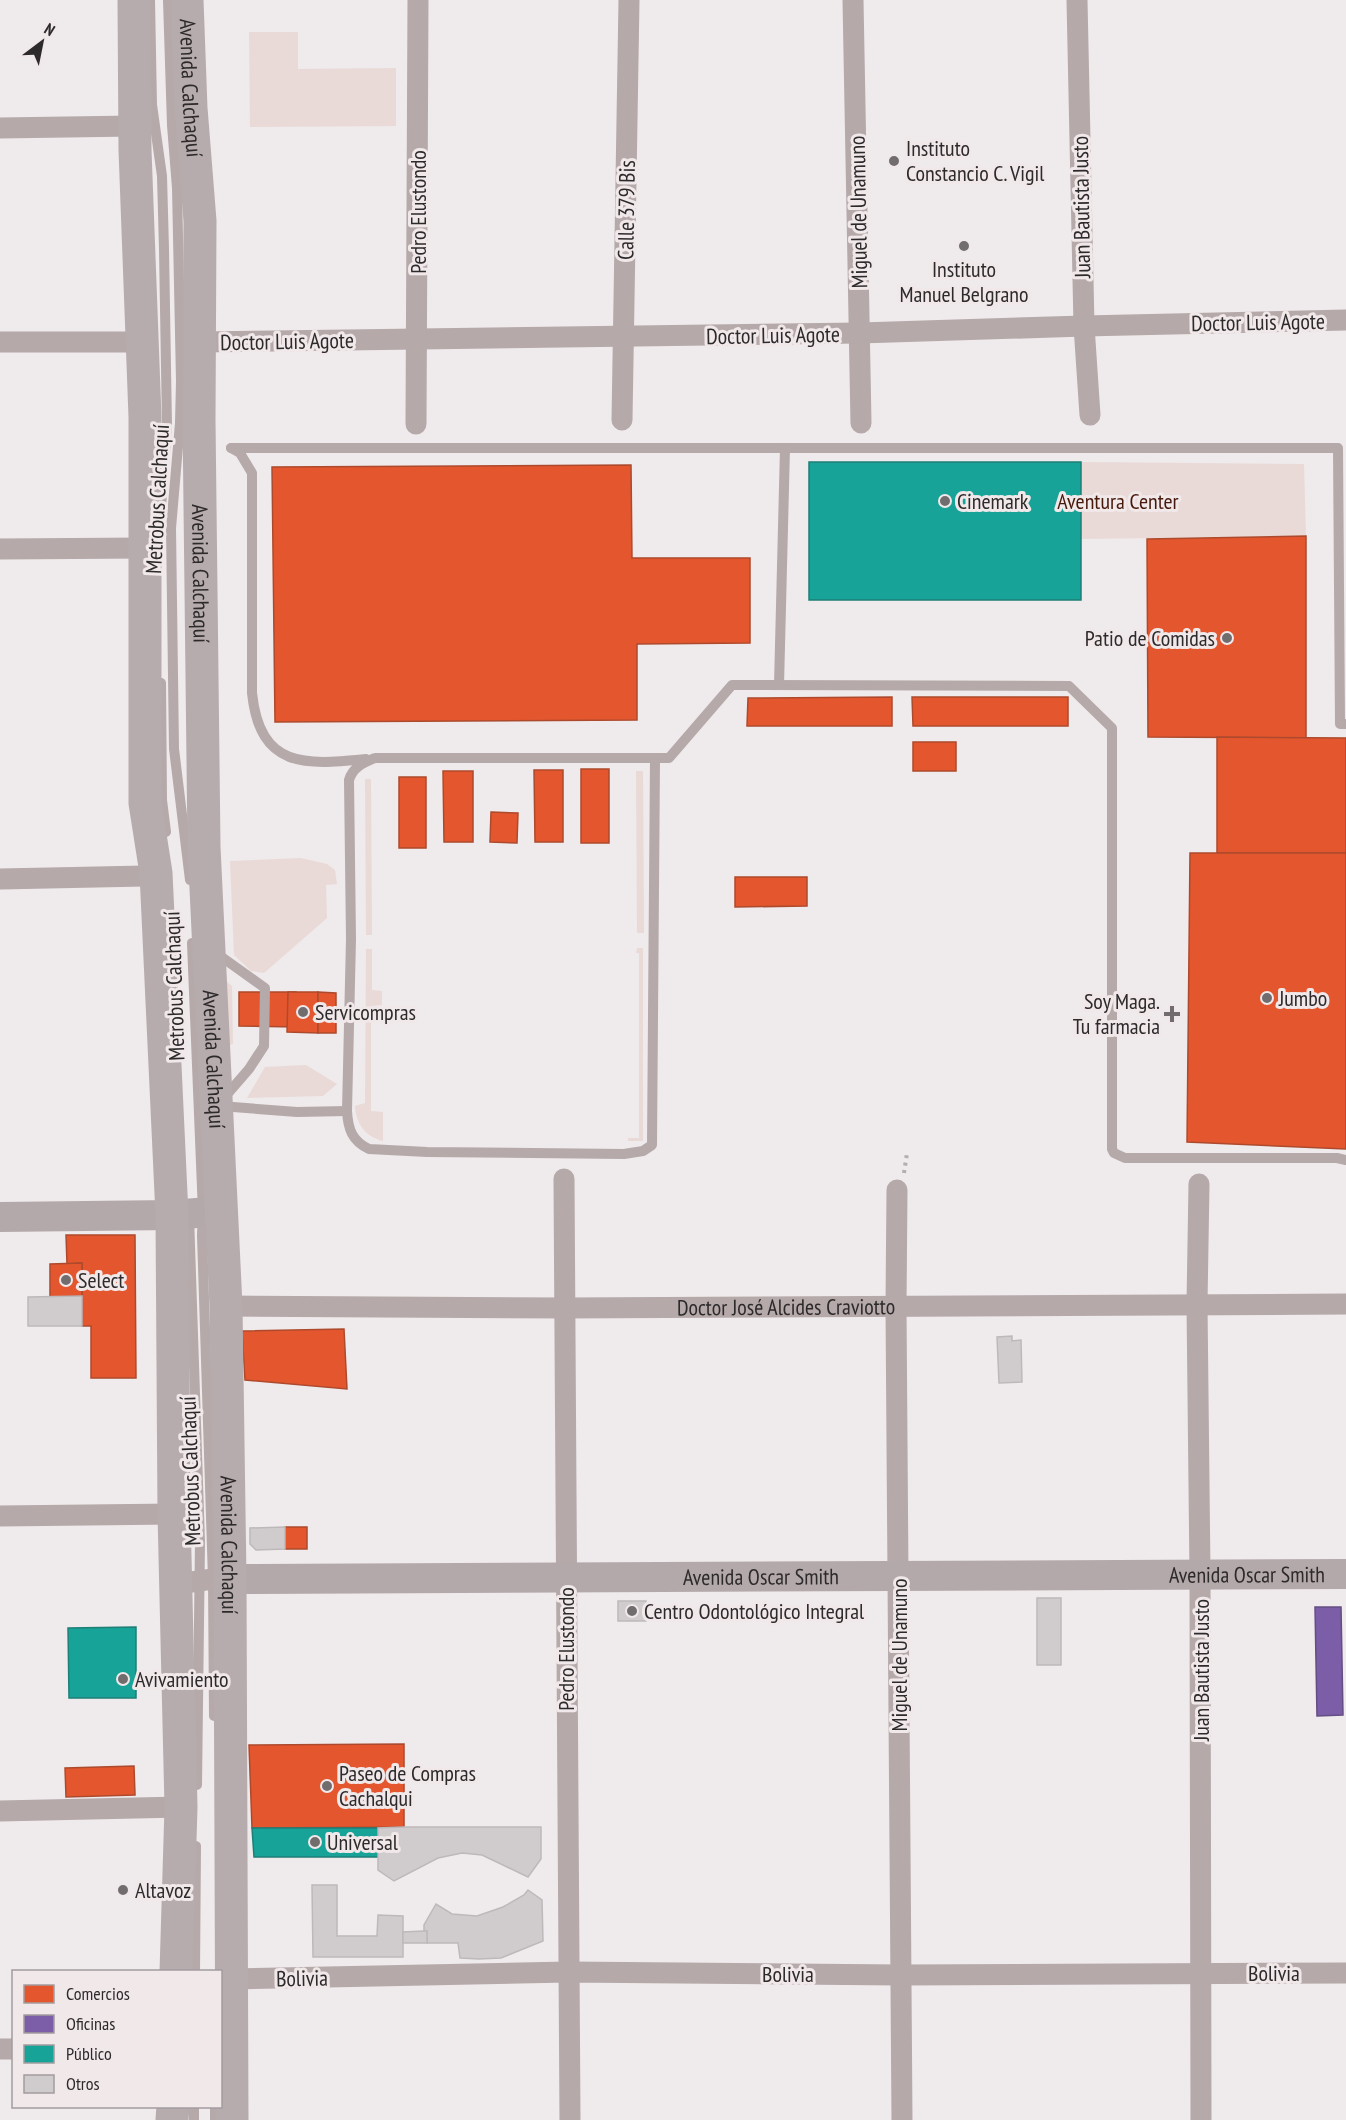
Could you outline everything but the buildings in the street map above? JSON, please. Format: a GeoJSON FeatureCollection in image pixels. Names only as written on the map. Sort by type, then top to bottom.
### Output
{"type":"FeatureCollection","features":[{"type":"Feature","properties":{"kind":"main road","name":"Avenida Calchaquí"},"geometry":{"type":"LineString","coordinates":[[134,0],[129,548],[145,803],[194,1108],[194,1210],[226,1306],[205,1581],[191,1811],[176,1970]]}},
{"type":"Feature","properties":{"kind":"main road","name":"Avenida Calchaquí"},"geometry":{"type":"LineString","coordinates":[[187,0],[191,108],[200,221],[204,848],[194,1108],[194,1210],[174,1356],[174,1514],[205,1581],[231,1979],[232,2120]]}},
{"type":"Feature","properties":{"kind":"main road"},"geometry":{"type":"LineString","coordinates":[[145,803],[136,876],[150,1087],[155,1105],[194,1108]]}},
{"type":"Feature","properties":{"kind":"main road"},"geometry":{"type":"LineString","coordinates":[[0,1217],[194,1210]]}},
{"type":"Feature","properties":{"kind":"main road"},"geometry":{"type":"LineString","coordinates":[[174,1356],[188,1455],[191,1548],[205,1581]]}},
{"type":"Feature","properties":{"kind":"main road","name":"Avenida Oscar Smith"},"geometry":{"type":"LineString","coordinates":[[205,1581],[1346,1574]]}},
{"type":"Feature","properties":{"kind":"street","name":"Pedro Elustondo"},"geometry":{"type":"LineString","coordinates":[[416,424],[418,0]]}},
{"type":"Feature","properties":{"kind":"street","name":"Calle 379 Bis"},"geometry":{"type":"LineString","coordinates":[[622,420],[629,0]]}},
{"type":"Feature","properties":{"kind":"street","name":"Miguel de Unamuno"},"geometry":{"type":"LineString","coordinates":[[853,0],[861,423]]}},
{"type":"Feature","properties":{"kind":"street","name":"Juan Bautista Justo"},"geometry":{"type":"LineString","coordinates":[[1077,0],[1084,326],[1090,414]]}},
{"type":"Feature","properties":{"kind":"street"},"geometry":{"type":"LineString","coordinates":[[0,128],[134,126]]}},
{"type":"Feature","properties":{"kind":"street","name":"Doctor Luis Agote"},"geometry":{"type":"LineString","coordinates":[[199,342],[624,338],[1346,320]]}},
{"type":"Feature","properties":{"kind":"street"},"geometry":{"type":"LineString","coordinates":[[0,342],[131,342]]}},
{"type":"Feature","properties":{"kind":"street"},"geometry":{"type":"LineString","coordinates":[[0,549],[129,548]]}},
{"type":"Feature","properties":{"kind":"street"},"geometry":{"type":"LineString","coordinates":[[0,879],[136,876]]}},
{"type":"Feature","properties":{"kind":"street","name":"Pedro Elustondo"},"geometry":{"type":"LineString","coordinates":[[564,1179],[570,2120]]}},
{"type":"Feature","properties":{"kind":"street","name":"Juan Bautista Justo"},"geometry":{"type":"LineString","coordinates":[[1199,1184],[1197,1304],[1201,2120]]}},
{"type":"Feature","properties":{"kind":"street","name":"Miguel de Unamuno"},"geometry":{"type":"LineString","coordinates":[[897,1190],[902,2120]]}},
{"type":"Feature","properties":{"kind":"street","name":"Doctor José Alcides Craviotto"},"geometry":{"type":"LineString","coordinates":[[226,1306],[565,1308],[1346,1304]]}},
{"type":"Feature","properties":{"kind":"street"},"geometry":{"type":"LineString","coordinates":[[0,1516],[174,1514]]}},
{"type":"Feature","properties":{"kind":"street"},"geometry":{"type":"LineString","coordinates":[[0,1811],[137,1808],[191,1811]]}},
{"type":"Feature","properties":{"kind":"street","name":"Bolivia"},"geometry":{"type":"LineString","coordinates":[[231,1979],[568,1972],[901,1975],[1346,1973]]}},
{"type":"Feature","properties":{"kind":"lane","name":"Metrobus Calchaquí"},"geometry":{"type":"LineString","coordinates":[[150,0],[152,105],[162,176],[167,425],[161,504],[161,628]]}},
{"type":"Feature","properties":{"kind":"lane","name":"Metrobus Calchaquí"},"geometry":{"type":"LineString","coordinates":[[168,0],[172,124],[177,188],[181,381],[180,423],[171,528],[174,749],[190,889]]}},
{"type":"Feature","properties":{"kind":"lane"},"geometry":{"type":"LineString","coordinates":[[1346,724],[1340,724],[1338,448],[231,448],[240,453],[252,472],[252,693],[254,710],[268,743],[287,756],[308,763],[375,758],[669,758],[732,685],[1069,686],[1112,728],[1112,1149],[1114,1154],[1125,1158],[1337,1158],[1346,1160]]}},
{"type":"Feature","properties":{"kind":"lane"},"geometry":{"type":"LineString","coordinates":[[779,685],[785,448]]}},
{"type":"Feature","properties":{"kind":"lane"},"geometry":{"type":"LineString","coordinates":[[161,674],[162,800],[166,840]]}},
{"type":"Feature","properties":{"kind":"lane"},"geometry":{"type":"LineString","coordinates":[[375,758],[362,763],[351,773],[349,780],[351,939],[347,1111],[348,1126],[352,1137],[369,1149],[427,1152],[624,1154],[643,1151],[652,1145],[655,759]]}},
{"type":"Feature","properties":{"kind":"lane"},"geometry":{"type":"LineString","coordinates":[[194,1108],[249,1069],[264,1046],[265,988],[200,941]]}},
{"type":"Feature","properties":{"kind":"lane"},"geometry":{"type":"LineString","coordinates":[[194,1108],[297,1112],[347,1111]]}},
{"type":"Feature","properties":{"kind":"lane","name":"Metrobus Calchaquí"},"geometry":{"type":"LineString","coordinates":[[194,1210],[200,1542],[205,1581],[214,1731]]}},
{"type":"Feature","properties":{"kind":"lane"},"geometry":{"type":"LineString","coordinates":[[191,1811],[195,1970]]}},
{"type":"Feature","properties":{"kind":"green space"},"geometry":{"type":"Polygon","coordinates":[[[249,32],[298,32],[298,69],[396,68],[396,126],[250,127],[249,32]]]}},
{"type":"Feature","properties":{"kind":"green space","name":"Aventura Center"},"geometry":{"type":"Polygon","coordinates":[[[1081,462],[1304,464],[1306,536],[1081,539],[1081,462]]]}},
{"type":"Feature","properties":{"kind":"green space"},"geometry":{"type":"Polygon","coordinates":[[[636,771],[643,771],[644,933],[637,933],[636,771]]]}},
{"type":"Feature","properties":{"kind":"green space"},"geometry":{"type":"Polygon","coordinates":[[[365,779],[371,779],[372,935],[366,935],[365,779]]]}},
{"type":"Feature","properties":{"kind":"green space"},"geometry":{"type":"Polygon","coordinates":[[[301,858],[327,864],[335,870],[337,884],[326,885],[327,918],[264,973],[251,971],[234,955],[230,861],[301,858]]]}},
{"type":"Feature","properties":{"kind":"green space"},"geometry":{"type":"Polygon","coordinates":[[[637,948],[643,948],[643,1141],[628,1141],[628,1138],[639,1138],[639,953],[636,953],[637,948]]]}},
{"type":"Feature","properties":{"kind":"green space"},"geometry":{"type":"Polygon","coordinates":[[[366,949],[372,949],[372,990],[382,991],[382,1005],[371,1006],[371,1111],[383,1112],[383,1141],[363,1129],[357,1118],[355,1106],[365,1103],[366,949]]]}},
{"type":"Feature","properties":{"kind":"green space"},"geometry":{"type":"Polygon","coordinates":[[[219,975],[232,986],[233,1044],[221,1048],[219,975]]]}},
{"type":"Feature","properties":{"kind":"green space"},"geometry":{"type":"Polygon","coordinates":[[[306,1065],[337,1084],[323,1096],[247,1098],[265,1067],[306,1065]]]}},
{"type":"Feature","properties":{"kind":"place","name":"Instituto Constancio C. Vigil"},"geometry":{"type":"Point","coordinates":[894,161]}},
{"type":"Feature","properties":{"kind":"place","name":"Instituto Manuel Belgrano"},"geometry":{"type":"Point","coordinates":[964,246]}},
{"type":"Feature","properties":{"kind":"place","name":"Cinemark"},"geometry":{"type":"Point","coordinates":[945,501]}},
{"type":"Feature","properties":{"kind":"place","name":"Patio de Comidas"},"geometry":{"type":"Point","coordinates":[1227,638]}},
{"type":"Feature","properties":{"kind":"place","name":"Jumbo"},"geometry":{"type":"Point","coordinates":[1267,998]}},
{"type":"Feature","properties":{"kind":"place","name":"Servicompras"},"geometry":{"type":"Point","coordinates":[303,1012]}},
{"type":"Feature","properties":{"kind":"place","name":"Soy Maga. Tu farmacia"},"geometry":{"type":"Point","coordinates":[1172,1014]}},
{"type":"Feature","properties":{"kind":"place","name":"Select"},"geometry":{"type":"Point","coordinates":[66,1280]}},
{"type":"Feature","properties":{"kind":"place","name":"Centro Odontológico Integral"},"geometry":{"type":"Point","coordinates":[632,1611]}},
{"type":"Feature","properties":{"kind":"place","name":"Avivamiento"},"geometry":{"type":"Point","coordinates":[123,1679]}},
{"type":"Feature","properties":{"kind":"place","name":"Paseo de Compras Cachalqui"},"geometry":{"type":"Point","coordinates":[327,1786]}},
{"type":"Feature","properties":{"kind":"place","name":"Universal"},"geometry":{"type":"Point","coordinates":[315,1842]}},
{"type":"Feature","properties":{"kind":"place","name":"Altavoz"},"geometry":{"type":"Point","coordinates":[123,1890]}}]}
